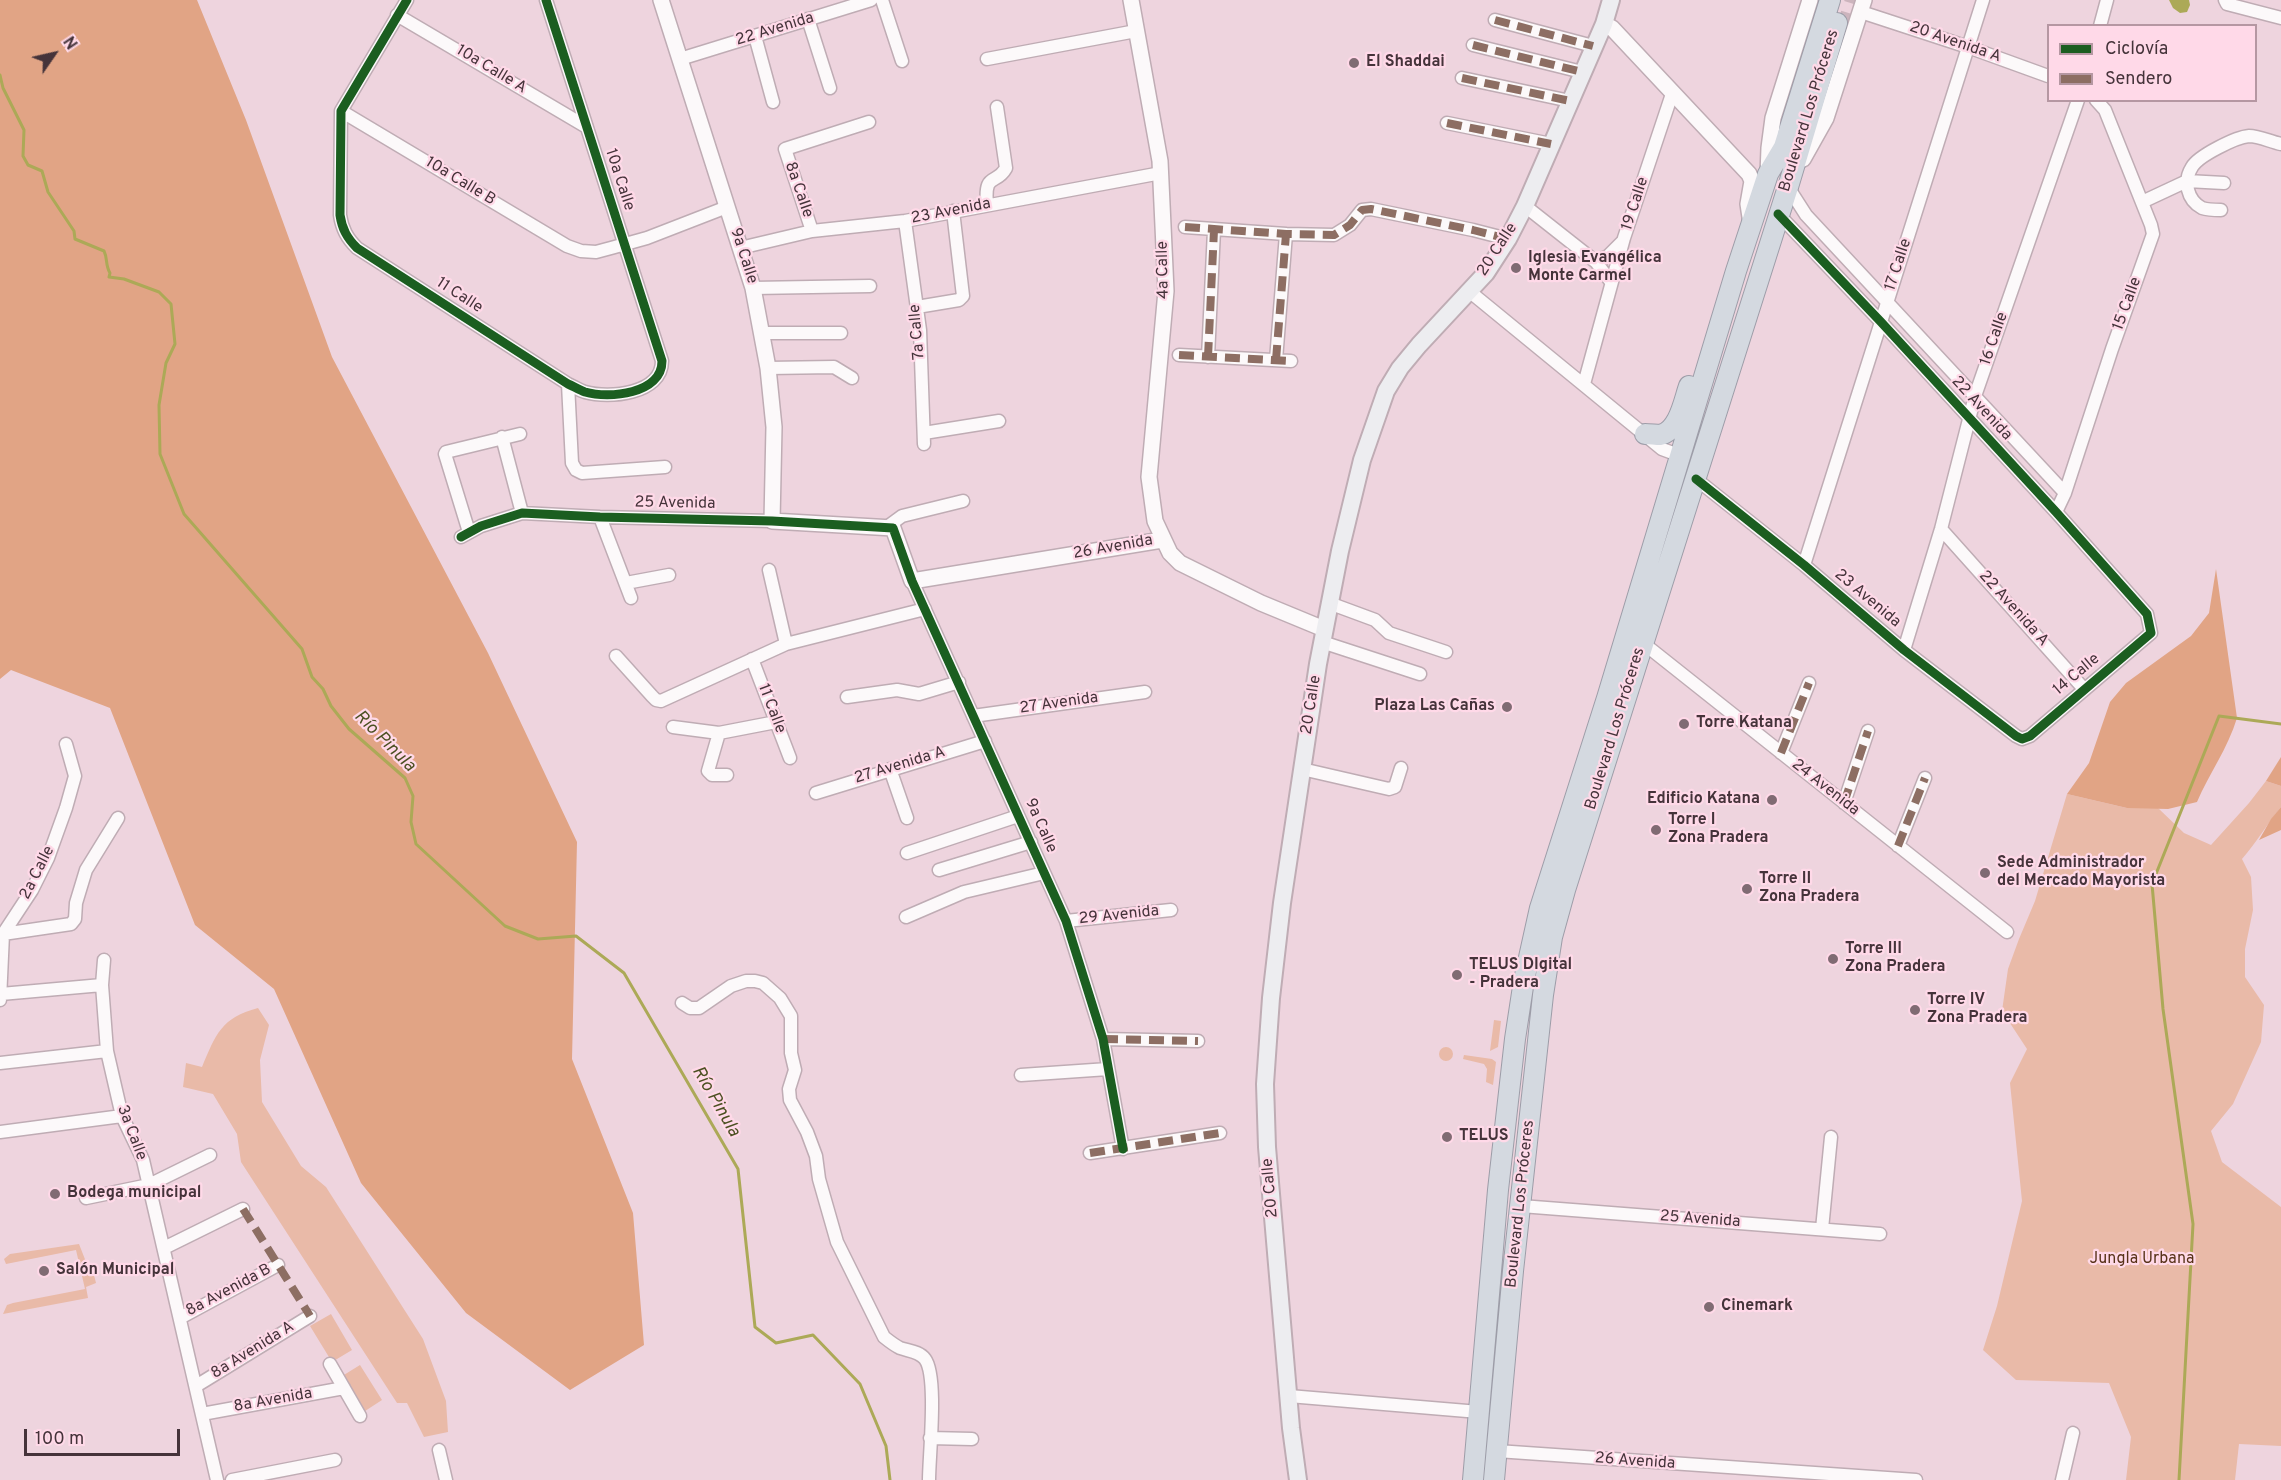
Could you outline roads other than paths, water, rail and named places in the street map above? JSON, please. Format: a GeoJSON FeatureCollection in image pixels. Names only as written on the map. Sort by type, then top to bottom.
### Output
{"type":"FeatureCollection","features":[{"type":"Feature","properties":{"kind":"highway","name":"Boulevard Los Próceres"},"geometry":{"type":"LineString","coordinates":[[1473,1480],[1498,1190],[1515,1039],[1524,980],[1540,908],[1681,456],[1736,271],[1768,174],[1784,147],[1830,0]]}},
{"type":"Feature","properties":{"kind":"highway","name":"Boulevard Los Próceres"},"geometry":{"type":"LineString","coordinates":[[1494,1480],[1543,995],[1552,937],[1844,0]]}},
{"type":"Feature","properties":{"kind":"highway"},"geometry":{"type":"LineString","coordinates":[[1768,174],[1802,52]]}},
{"type":"Feature","properties":{"kind":"highway"},"geometry":{"type":"LineString","coordinates":[[1789,182],[1803,159],[1827,90]]}},
{"type":"Feature","properties":{"kind":"highway"},"geometry":{"type":"LineString","coordinates":[[1645,434],[1660,435],[1677,421],[1723,283],[1736,271]]}},
{"type":"Feature","properties":{"kind":"main road","name":"20 Calle"},"geometry":{"type":"LineString","coordinates":[[1298,1480],[1267,1147],[1265,1084],[1271,998],[1302,769],[1329,603],[1362,460],[1386,391],[1400,368],[1419,345],[1486,273],[1508,239],[1525,206],[1604,24],[1611,0]]}},
{"type":"Feature","properties":{"kind":"street"},"geometry":{"type":"LineString","coordinates":[[341,111],[407,0]]}},
{"type":"Feature","properties":{"kind":"street","name":"10a Calle"},"geometry":{"type":"LineString","coordinates":[[546,0],[662,361],[662,369],[652,383],[637,390],[612,395],[585,392],[568,384]]}},
{"type":"Feature","properties":{"kind":"street","name":"9a Calle"},"geometry":{"type":"LineString","coordinates":[[661,0],[753,288],[763,333],[774,427],[772,521]]}},
{"type":"Feature","properties":{"kind":"street","name":"22 Avenida"},"geometry":{"type":"LineString","coordinates":[[680,59],[871,0]]}},
{"type":"Feature","properties":{"kind":"street"},"geometry":{"type":"LineString","coordinates":[[882,0],[902,61]]}},
{"type":"Feature","properties":{"kind":"street","name":"4a Calle"},"geometry":{"type":"LineString","coordinates":[[1131,0],[1161,173],[1166,291],[1149,477],[1155,521],[1162,540]]}},
{"type":"Feature","properties":{"kind":"street","name":"Boulevard Los Próceres"},"geometry":{"type":"LineString","coordinates":[[1768,174],[1768,148],[1773,118],[1810,0]]}},
{"type":"Feature","properties":{"kind":"street","name":"17 Calle"},"geometry":{"type":"LineString","coordinates":[[1804,565],[1983,0]]}},
{"type":"Feature","properties":{"kind":"street"},"geometry":{"type":"LineString","coordinates":[[2101,24],[2107,0]]}},
{"type":"Feature","properties":{"kind":"street"},"geometry":{"type":"LineString","coordinates":[[2225,0],[2227,4],[2281,18]]}},
{"type":"Feature","properties":{"kind":"street","name":"Boulevard Los Próceres"},"geometry":{"type":"LineString","coordinates":[[1803,159],[1826,118],[1862,6]]}},
{"type":"Feature","properties":{"kind":"street","name":"20 Avenida A"},"geometry":{"type":"LineString","coordinates":[[1862,6],[2047,75]]}},
{"type":"Feature","properties":{"kind":"street","name":"10a Calle A"},"geometry":{"type":"LineString","coordinates":[[397,15],[585,126]]}},
{"type":"Feature","properties":{"kind":"street"},"geometry":{"type":"LineString","coordinates":[[808,20],[830,88]]}},
{"type":"Feature","properties":{"kind":"street"},"geometry":{"type":"LineString","coordinates":[[1495,20],[1593,46]]}},
{"type":"Feature","properties":{"kind":"street"},"geometry":{"type":"LineString","coordinates":[[1604,24],[1612,28],[1749,174],[1752,181],[1748,204],[1751,228]]}},
{"type":"Feature","properties":{"kind":"street"},"geometry":{"type":"LineString","coordinates":[[987,59],[1136,31]]}},
{"type":"Feature","properties":{"kind":"street"},"geometry":{"type":"LineString","coordinates":[[755,36],[773,102]]}},
{"type":"Feature","properties":{"kind":"street"},"geometry":{"type":"LineString","coordinates":[[1473,45],[1582,72]]}},
{"type":"Feature","properties":{"kind":"street"},"geometry":{"type":"LineString","coordinates":[[1462,78],[1570,101]]}},
{"type":"Feature","properties":{"kind":"street","name":"19 Calle"},"geometry":{"type":"LineString","coordinates":[[1584,384],[1624,238],[1672,94]]}},
{"type":"Feature","properties":{"kind":"street","name":"16 Calle"},"geometry":{"type":"LineString","coordinates":[[1904,650],[1941,529],[1968,418],[2077,102]]}},
{"type":"Feature","properties":{"kind":"street","name":"15 Calle"},"geometry":{"type":"LineString","coordinates":[[2056,512],[2065,493],[2151,241],[2151,225],[2105,111],[2098,102]]}},
{"type":"Feature","properties":{"kind":"street"},"geometry":{"type":"LineString","coordinates":[[987,205],[988,184],[991,179],[1001,175],[1006,168],[997,107]]}},
{"type":"Feature","properties":{"kind":"street","name":"11 Calle"},"geometry":{"type":"LineString","coordinates":[[341,111],[340,214],[348,239],[357,248],[568,384]]}},
{"type":"Feature","properties":{"kind":"street","name":"10a Calle B"},"geometry":{"type":"LineString","coordinates":[[341,111],[567,246],[581,251],[596,252],[625,244]]}},
{"type":"Feature","properties":{"kind":"street","name":"8a Calle"},"geometry":{"type":"LineString","coordinates":[[812,231],[785,149],[869,122]]}},
{"type":"Feature","properties":{"kind":"street"},"geometry":{"type":"LineString","coordinates":[[1447,123],[1551,144]]}},
{"type":"Feature","properties":{"kind":"street"},"geometry":{"type":"LineString","coordinates":[[2221,210],[2202,208],[2192,199],[2187,181],[2192,166],[2206,155],[2251,136],[2281,144]]}},
{"type":"Feature","properties":{"kind":"street","name":"23 Avenida"},"geometry":{"type":"LineString","coordinates":[[740,248],[812,231],[905,221],[1161,173]]}},
{"type":"Feature","properties":{"kind":"street"},"geometry":{"type":"LineString","coordinates":[[2142,202],[2187,181],[2224,183]]}},
{"type":"Feature","properties":{"kind":"street","name":"22 Avenida"},"geometry":{"type":"LineString","coordinates":[[1789,182],[1806,215],[2065,493]]}},
{"type":"Feature","properties":{"kind":"street"},"geometry":{"type":"LineString","coordinates":[[1525,206],[1596,262],[1611,282]]}},
{"type":"Feature","properties":{"kind":"street"},"geometry":{"type":"LineString","coordinates":[[625,244],[727,207]]}},
{"type":"Feature","properties":{"kind":"street"},"geometry":{"type":"LineString","coordinates":[[1185,227],[1334,235],[1350,225],[1362,210],[1371,209],[1508,239]]}},
{"type":"Feature","properties":{"kind":"street"},"geometry":{"type":"LineString","coordinates":[[917,307],[959,300],[963,296],[953,211]]}},
{"type":"Feature","properties":{"kind":"street","name":"22 Avenida"},"geometry":{"type":"LineString","coordinates":[[1778,214],[1881,322],[2147,614],[2151,633]]}},
{"type":"Feature","properties":{"kind":"street","name":"7a Calle"},"geometry":{"type":"LineString","coordinates":[[905,221],[920,330],[924,439],[999,421]]}},
{"type":"Feature","properties":{"kind":"street"},"geometry":{"type":"LineString","coordinates":[[1208,357],[1214,230]]}},
{"type":"Feature","properties":{"kind":"street"},"geometry":{"type":"LineString","coordinates":[[1276,360],[1286,234]]}},
{"type":"Feature","properties":{"kind":"street"},"geometry":{"type":"LineString","coordinates":[[1596,262],[1617,249],[1624,238]]}},
{"type":"Feature","properties":{"kind":"street"},"geometry":{"type":"LineString","coordinates":[[753,288],[870,286]]}},
{"type":"Feature","properties":{"kind":"street"},"geometry":{"type":"LineString","coordinates":[[1469,291],[1662,449],[1681,456]]}},
{"type":"Feature","properties":{"kind":"street"},"geometry":{"type":"LineString","coordinates":[[763,333],[841,333]]}},
{"type":"Feature","properties":{"kind":"street"},"geometry":{"type":"LineString","coordinates":[[1179,356],[1291,361]]}},
{"type":"Feature","properties":{"kind":"street"},"geometry":{"type":"LineString","coordinates":[[768,368],[834,367],[852,378]]}},
{"type":"Feature","properties":{"kind":"street"},"geometry":{"type":"LineString","coordinates":[[568,384],[572,463],[576,470],[582,473],[665,467]]}},
{"type":"Feature","properties":{"kind":"street"},"geometry":{"type":"LineString","coordinates":[[520,434],[502,437],[522,513]]}},
{"type":"Feature","properties":{"kind":"street","name":"25 Avenida"},"geometry":{"type":"LineString","coordinates":[[502,437],[449,450],[445,454],[465,534],[481,526],[522,513],[890,527]]}},
{"type":"Feature","properties":{"kind":"street","name":"23 Avenida"},"geometry":{"type":"LineString","coordinates":[[1696,479],[1804,565],[1904,650],[2022,739]]}},
{"type":"Feature","properties":{"kind":"street"},"geometry":{"type":"LineString","coordinates":[[890,527],[902,516],[963,501]]}},
{"type":"Feature","properties":{"kind":"street"},"geometry":{"type":"LineString","coordinates":[[600,517],[631,598]]}},
{"type":"Feature","properties":{"kind":"street","name":"9a Calle"},"geometry":{"type":"LineString","coordinates":[[890,527],[912,582],[1066,921],[1103,1039],[1123,1149]]}},
{"type":"Feature","properties":{"kind":"street","name":"22 Avenida A"},"geometry":{"type":"LineString","coordinates":[[1941,529],[2084,689]]}},
{"type":"Feature","properties":{"kind":"street","name":"26 Avenida"},"geometry":{"type":"LineString","coordinates":[[912,582],[1162,540],[1173,558],[1180,563],[1323,636]]}},
{"type":"Feature","properties":{"kind":"street"},"geometry":{"type":"LineString","coordinates":[[769,570],[786,644]]}},
{"type":"Feature","properties":{"kind":"street"},"geometry":{"type":"LineString","coordinates":[[626,583],[669,575]]}},
{"type":"Feature","properties":{"kind":"street"},"geometry":{"type":"LineString","coordinates":[[1329,603],[1375,620],[1389,633],[1446,652]]}},
{"type":"Feature","properties":{"kind":"street"},"geometry":{"type":"LineString","coordinates":[[616,656],[656,700],[661,701],[690,682],[753,659],[786,644],[925,609]]}},
{"type":"Feature","properties":{"kind":"street","name":"14 Calle"},"geometry":{"type":"LineString","coordinates":[[2022,739],[2030,736],[2151,633]]}},
{"type":"Feature","properties":{"kind":"street"},"geometry":{"type":"LineString","coordinates":[[1323,636],[1420,674]]}},
{"type":"Feature","properties":{"kind":"street","name":"24 Avenida"},"geometry":{"type":"LineString","coordinates":[[1643,644],[2007,932]]}},
{"type":"Feature","properties":{"kind":"street","name":"11 Calle"},"geometry":{"type":"LineString","coordinates":[[753,659],[790,758]]}},
{"type":"Feature","properties":{"kind":"street"},"geometry":{"type":"LineString","coordinates":[[847,697],[897,690],[919,694],[959,682]]}},
{"type":"Feature","properties":{"kind":"street"},"geometry":{"type":"LineString","coordinates":[[1781,753],[1809,683]]}},
{"type":"Feature","properties":{"kind":"street","name":"27 Avenida"},"geometry":{"type":"LineString","coordinates":[[973,716],[1145,692]]}},
{"type":"Feature","properties":{"kind":"street"},"geometry":{"type":"LineString","coordinates":[[673,727],[719,733],[776,722]]}},
{"type":"Feature","properties":{"kind":"street"},"geometry":{"type":"LineString","coordinates":[[1844,803],[1868,731]]}},
{"type":"Feature","properties":{"kind":"street"},"geometry":{"type":"LineString","coordinates":[[719,733],[708,771],[712,775],[727,775]]}},
{"type":"Feature","properties":{"kind":"street","name":"27 Avenida A"},"geometry":{"type":"LineString","coordinates":[[816,793],[985,741]]}},
{"type":"Feature","properties":{"kind":"street","name":"2a Calle"},"geometry":{"type":"LineString","coordinates":[[3,934],[32,890],[48,858],[66,808],[75,776],[66,744]]}},
{"type":"Feature","properties":{"kind":"street"},"geometry":{"type":"LineString","coordinates":[[1302,769],[1389,789],[1395,787],[1401,768]]}},
{"type":"Feature","properties":{"kind":"street"},"geometry":{"type":"LineString","coordinates":[[890,769],[907,818]]}},
{"type":"Feature","properties":{"kind":"street"},"geometry":{"type":"LineString","coordinates":[[1898,846],[1925,778]]}},
{"type":"Feature","properties":{"kind":"street"},"geometry":{"type":"LineString","coordinates":[[907,853],[1018,816]]}},
{"type":"Feature","properties":{"kind":"street"},"geometry":{"type":"LineString","coordinates":[[102,985],[0,997],[3,934],[71,924],[75,919],[76,903],[86,870],[118,818]]}},
{"type":"Feature","properties":{"kind":"street"},"geometry":{"type":"LineString","coordinates":[[939,870],[1030,842]]}},
{"type":"Feature","properties":{"kind":"street"},"geometry":{"type":"LineString","coordinates":[[906,917],[964,892],[1044,873]]}},
{"type":"Feature","properties":{"kind":"street","name":"29 Avenida"},"geometry":{"type":"LineString","coordinates":[[1066,921],[1171,910]]}},
{"type":"Feature","properties":{"kind":"street","name":"3a Calle"},"geometry":{"type":"LineString","coordinates":[[104,960],[102,985],[107,1051],[122,1116],[143,1160],[218,1480]]}},
{"type":"Feature","properties":{"kind":"street"},"geometry":{"type":"LineString","coordinates":[[682,1003],[690,1008],[699,1008],[730,986],[755,981],[763,983],[780,998],[791,1016],[791,1053],[795,1070],[789,1089],[790,1100],[807,1132],[816,1156],[819,1179],[837,1242],[884,1337],[898,1347],[918,1354],[925,1359],[929,1368],[932,1386],[928,1480]]}},
{"type":"Feature","properties":{"kind":"street"},"geometry":{"type":"LineString","coordinates":[[1103,1039],[1198,1041]]}},
{"type":"Feature","properties":{"kind":"street"},"geometry":{"type":"LineString","coordinates":[[0,1063],[107,1051]]}},
{"type":"Feature","properties":{"kind":"street"},"geometry":{"type":"LineString","coordinates":[[1021,1075],[1108,1069]]}},
{"type":"Feature","properties":{"kind":"street"},"geometry":{"type":"LineString","coordinates":[[0,1132],[122,1116]]}},
{"type":"Feature","properties":{"kind":"street"},"geometry":{"type":"LineString","coordinates":[[1090,1153],[1220,1133]]}},
{"type":"Feature","properties":{"kind":"street"},"geometry":{"type":"LineString","coordinates":[[1822,1229],[1831,1137]]}},
{"type":"Feature","properties":{"kind":"street"},"geometry":{"type":"LineString","coordinates":[[86,1198],[149,1185],[210,1155]]}},
{"type":"Feature","properties":{"kind":"street","name":"25 Avenida"},"geometry":{"type":"LineString","coordinates":[[1521,1206],[1880,1233]]}},
{"type":"Feature","properties":{"kind":"street"},"geometry":{"type":"LineString","coordinates":[[164,1248],[243,1209]]}},
{"type":"Feature","properties":{"kind":"street","name":"8a Avenida B"},"geometry":{"type":"LineString","coordinates":[[180,1318],[278,1265]]}},
{"type":"Feature","properties":{"kind":"street","name":"8a Avenida A"},"geometry":{"type":"LineString","coordinates":[[196,1386],[310,1316]]}},
{"type":"Feature","properties":{"kind":"street"},"geometry":{"type":"LineString","coordinates":[[330,1364],[360,1416]]}},
{"type":"Feature","properties":{"kind":"street","name":"8a Avenida"},"geometry":{"type":"LineString","coordinates":[[202,1413],[344,1388]]}},
{"type":"Feature","properties":{"kind":"street"},"geometry":{"type":"LineString","coordinates":[[1289,1396],[1479,1412]]}},
{"type":"Feature","properties":{"kind":"street"},"geometry":{"type":"LineString","coordinates":[[2062,1480],[2073,1433]]}},
{"type":"Feature","properties":{"kind":"street"},"geometry":{"type":"LineString","coordinates":[[930,1438],[972,1439]]}},
{"type":"Feature","properties":{"kind":"street"},"geometry":{"type":"LineString","coordinates":[[440,1450],[446,1480]]}},
{"type":"Feature","properties":{"kind":"street","name":"26 Avenida"},"geometry":{"type":"LineString","coordinates":[[1497,1451],[1916,1480]]}},
{"type":"Feature","properties":{"kind":"street"},"geometry":{"type":"LineString","coordinates":[[232,1480],[335,1460]]}},
{"type":"Feature","properties":{"kind":"waterway","name":"Río Pinula"},"geometry":{"type":"LineString","coordinates":[[0,75],[3,88],[24,130],[23,156],[28,165],[42,171],[48,192],[74,231],[75,239],[104,251],[109,277],[124,279],[159,292],[171,304],[175,344],[166,363],[159,405],[160,454],[184,514],[302,649],[312,677],[323,689],[331,706],[349,729],[405,778],[413,796],[411,822],[416,844],[505,926],[538,939],[576,936],[624,973],[738,1169],[755,1327],[776,1343],[813,1335],[860,1384],[886,1446],[890,1480]]}},
{"type":"Feature","properties":{"kind":"waterway"},"geometry":{"type":"LineString","coordinates":[[2179,1480],[2193,1224],[2163,1009],[2152,884],[2219,716],[2281,724]]}},
{"type":"Feature","properties":{"kind":"tunnel"},"geometry":{"type":"LineString","coordinates":[[1802,52],[1819,0]]}},
{"type":"Feature","properties":{"kind":"tunnel"},"geometry":{"type":"LineString","coordinates":[[1827,90],[1855,0]]}},
{"type":"Feature","properties":{"kind":"place","name":"El Shaddai"},"geometry":{"type":"Point","coordinates":[1354,63]}},
{"type":"Feature","properties":{"kind":"place","name":"Iglesia Evangélica Monte Carmel"},"geometry":{"type":"Point","coordinates":[1516,268]}},
{"type":"Feature","properties":{"kind":"place","name":"Plaza Las Cañas"},"geometry":{"type":"Point","coordinates":[1507,707]}},
{"type":"Feature","properties":{"kind":"place","name":"Torre Katana"},"geometry":{"type":"Point","coordinates":[1684,724]}},
{"type":"Feature","properties":{"kind":"place","name":"Edificio Katana"},"geometry":{"type":"Point","coordinates":[1772,800]}},
{"type":"Feature","properties":{"kind":"place","name":"Torre I Zona Pradera"},"geometry":{"type":"Point","coordinates":[1656,830]}},
{"type":"Feature","properties":{"kind":"place","name":"Sede Administrador del Mercado Mayorista"},"geometry":{"type":"Point","coordinates":[1985,873]}},
{"type":"Feature","properties":{"kind":"place","name":"Torre II Zona Pradera"},"geometry":{"type":"Point","coordinates":[1747,889]}},
{"type":"Feature","properties":{"kind":"place","name":"Torre III Zona Pradera"},"geometry":{"type":"Point","coordinates":[1833,959]}},
{"type":"Feature","properties":{"kind":"place","name":"TELUS DIgital - Pradera"},"geometry":{"type":"Point","coordinates":[1457,975]}},
{"type":"Feature","properties":{"kind":"place","name":"Torre IV Zona Pradera"},"geometry":{"type":"Point","coordinates":[1915,1010]}},
{"type":"Feature","properties":{"kind":"place","name":"TELUS"},"geometry":{"type":"Point","coordinates":[1447,1137]}},
{"type":"Feature","properties":{"kind":"place","name":"Bodega municipal"},"geometry":{"type":"Point","coordinates":[55,1194]}},
{"type":"Feature","properties":{"kind":"place","name":"Salón Municipal"},"geometry":{"type":"Point","coordinates":[44,1271]}},
{"type":"Feature","properties":{"kind":"place","name":"Cinemark"},"geometry":{"type":"Point","coordinates":[1709,1307]}},
{"type":"Feature","properties":{"kind":"park label","name":"Jungla Urbana"},"geometry":{"type":"Point","coordinates":[2142,1260]}}]}
